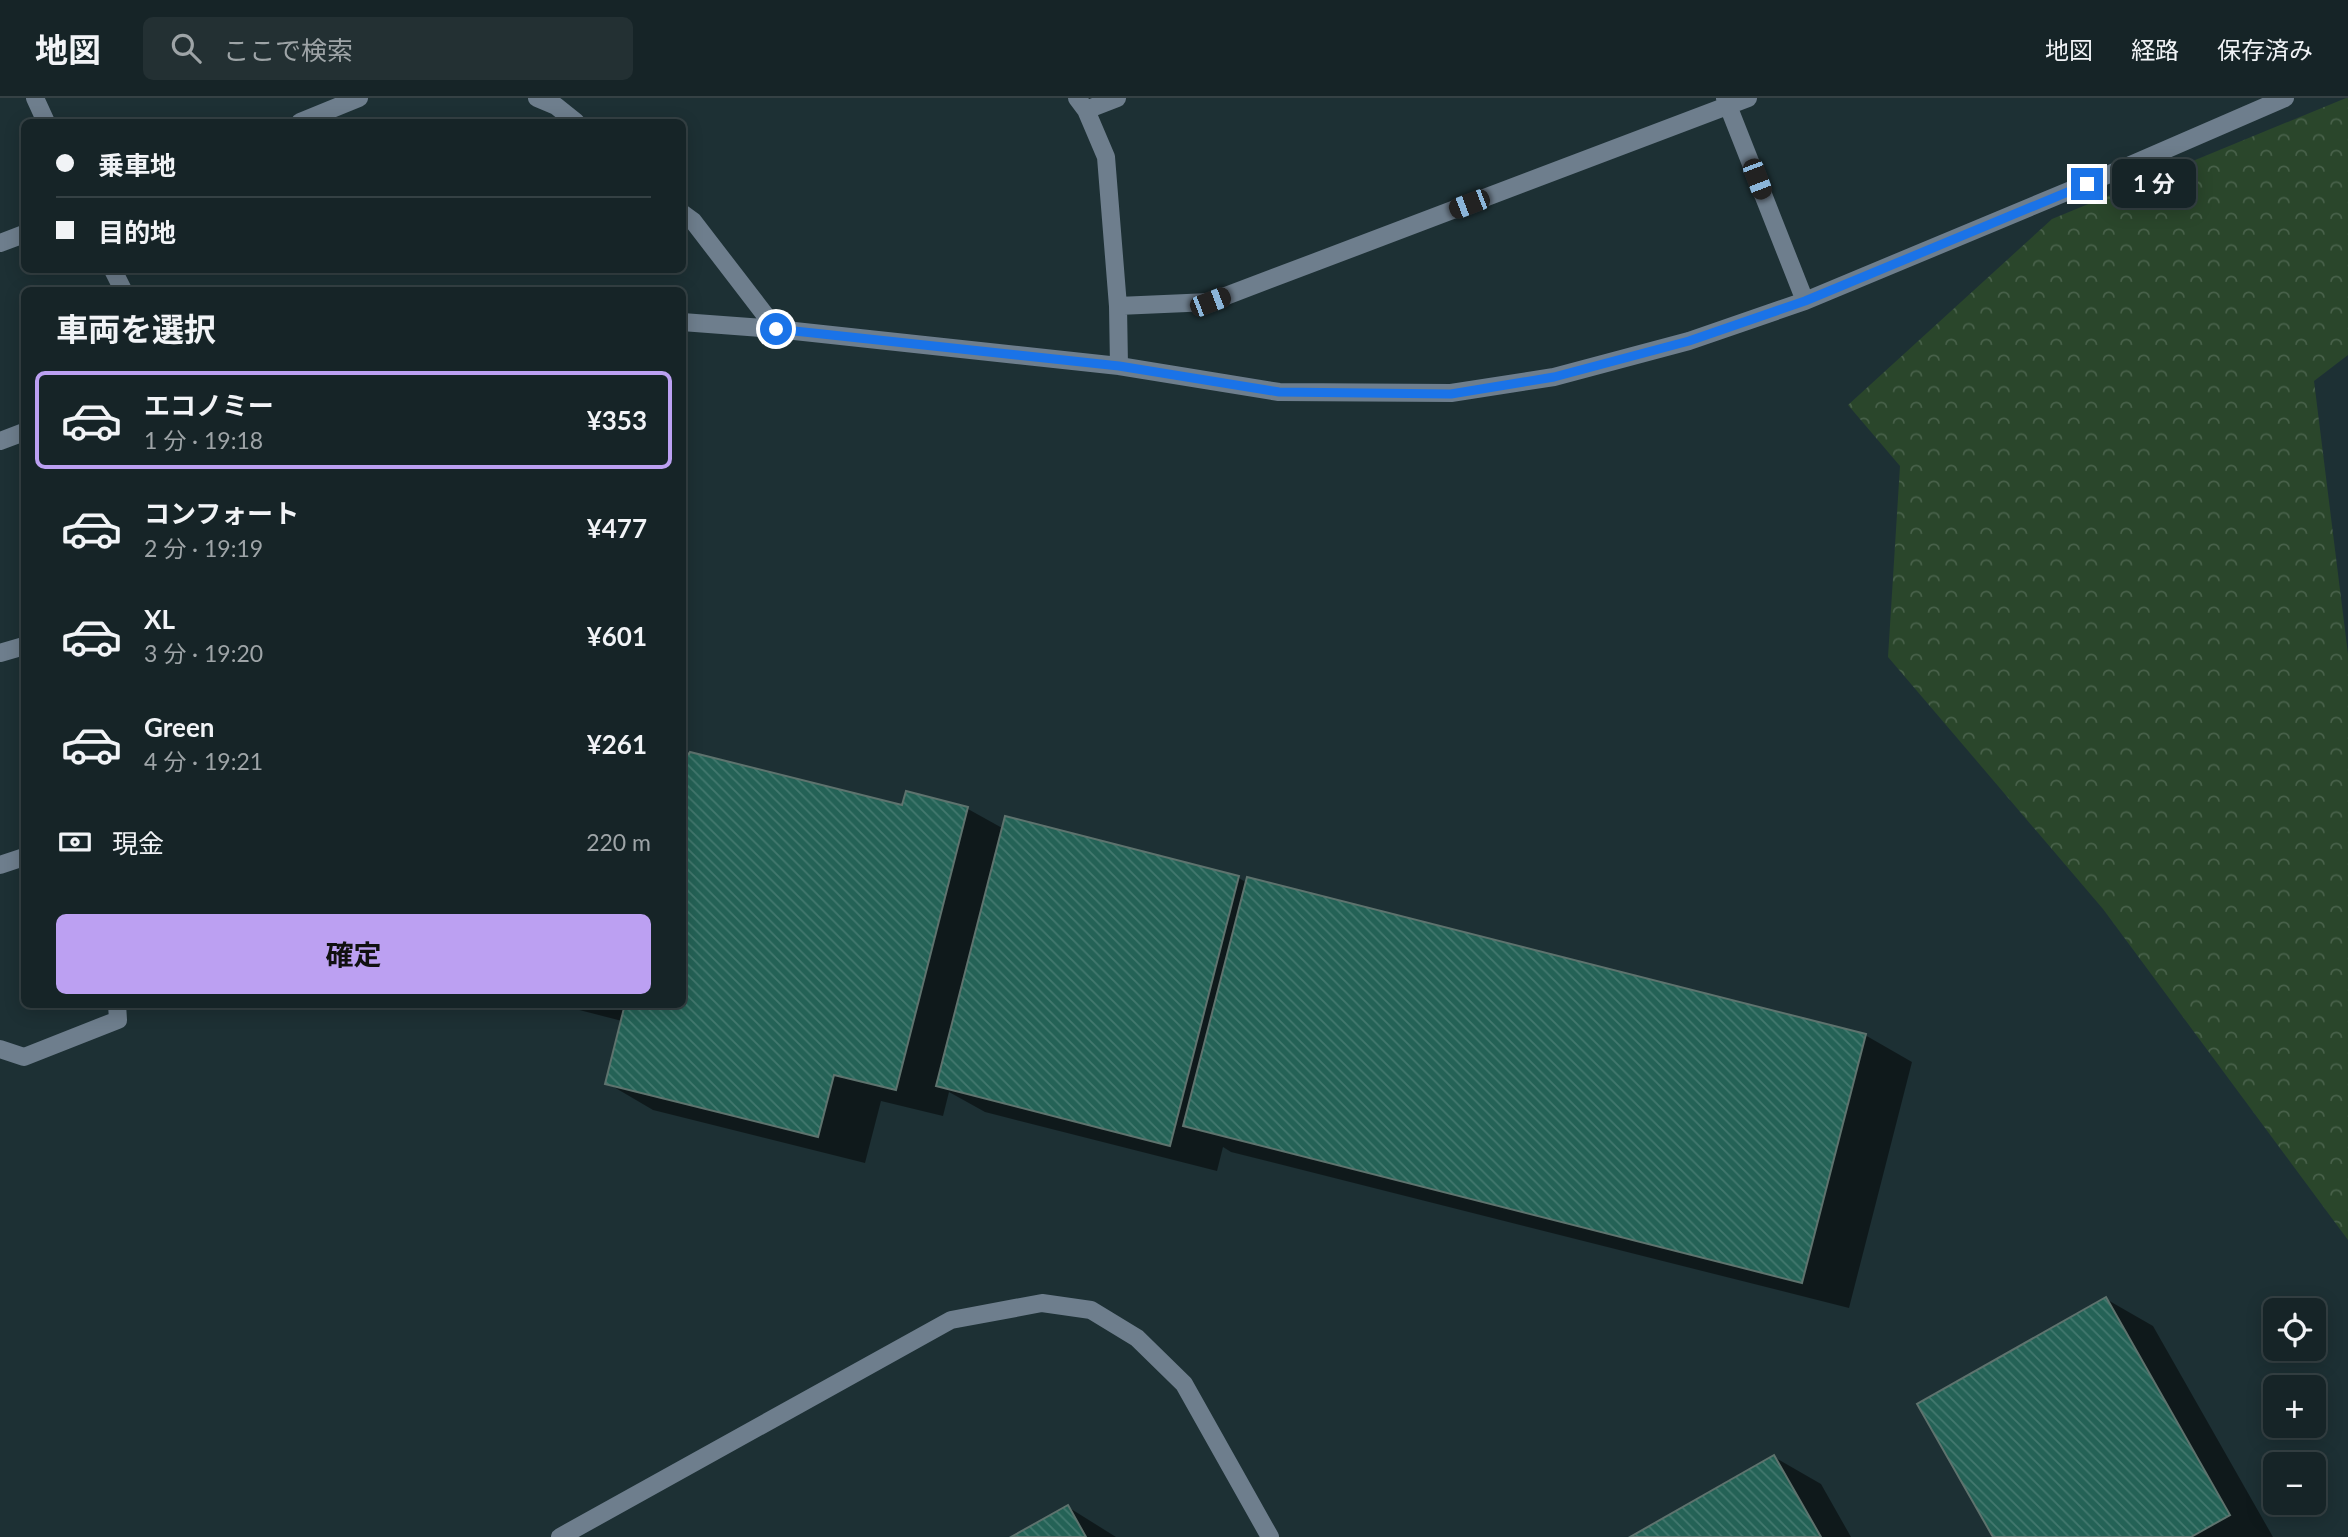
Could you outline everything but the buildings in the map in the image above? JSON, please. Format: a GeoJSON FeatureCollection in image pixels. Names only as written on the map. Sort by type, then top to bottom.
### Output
{"type":"FeatureCollection","features":[{"type":"Feature","properties":{"kind":"street"},"geometry":{"type":"LineString","coordinates":[[35,98],[45,119]]}},
{"type":"Feature","properties":{"kind":"street"},"geometry":{"type":"LineString","coordinates":[[307,119],[359,98]]}},
{"type":"Feature","properties":{"kind":"street"},"geometry":{"type":"LineString","coordinates":[[537,98],[556,106],[572,119]]}},
{"type":"Feature","properties":{"kind":"street"},"geometry":{"type":"LineString","coordinates":[[1117,98],[1082,104],[1106,157],[1118,306],[1119,366]]}},
{"type":"Feature","properties":{"kind":"street"},"geometry":{"type":"LineString","coordinates":[[1118,306],[1210,302],[1726,102],[1748,98]]}},
{"type":"Feature","properties":{"kind":"street"},"geometry":{"type":"LineString","coordinates":[[686,322],[776,329],[1119,366],[1279,392],[1451,394],[1566,374],[1689,341],[1805,301],[2285,98]]}},
{"type":"Feature","properties":{"kind":"street"},"geometry":{"type":"LineString","coordinates":[[1726,102],[1805,301]]}},
{"type":"Feature","properties":{"kind":"street"},"geometry":{"type":"LineString","coordinates":[[686,216],[693,221],[776,329]]}},
{"type":"Feature","properties":{"kind":"street"},"geometry":{"type":"LineString","coordinates":[[0,243],[21,235]]}},
{"type":"Feature","properties":{"kind":"street"},"geometry":{"type":"LineString","coordinates":[[0,440],[21,433]]}},
{"type":"Feature","properties":{"kind":"street"},"geometry":{"type":"LineString","coordinates":[[0,653],[21,647]]}},
{"type":"Feature","properties":{"kind":"street"},"geometry":{"type":"LineString","coordinates":[[0,865],[21,859]]}},
{"type":"Feature","properties":{"kind":"street"},"geometry":{"type":"LineString","coordinates":[[0,1049],[24,1057],[118,1020],[117,1008]]}},
{"type":"Feature","properties":{"kind":"street"},"geometry":{"type":"LineString","coordinates":[[560,1537],[951,1320],[1042,1303],[1091,1310],[1137,1338],[1184,1384],[1270,1537]]}},
{"type":"Feature","properties":{"kind":"green space"},"geometry":{"type":"Polygon","coordinates":[[[2346,98],[2348,355],[2314,381],[2348,654],[2348,1240],[2103,909],[1888,657],[1900,466],[1848,405],[2052,219],[2346,98]]]}},
{"type":"Feature","properties":{"kind":"route"},"geometry":{"type":"LineString","coordinates":[[776,329],[1119,366],[1279,392],[1451,394],[1554,377],[1689,341],[1805,301],[2087,184]]}}]}
